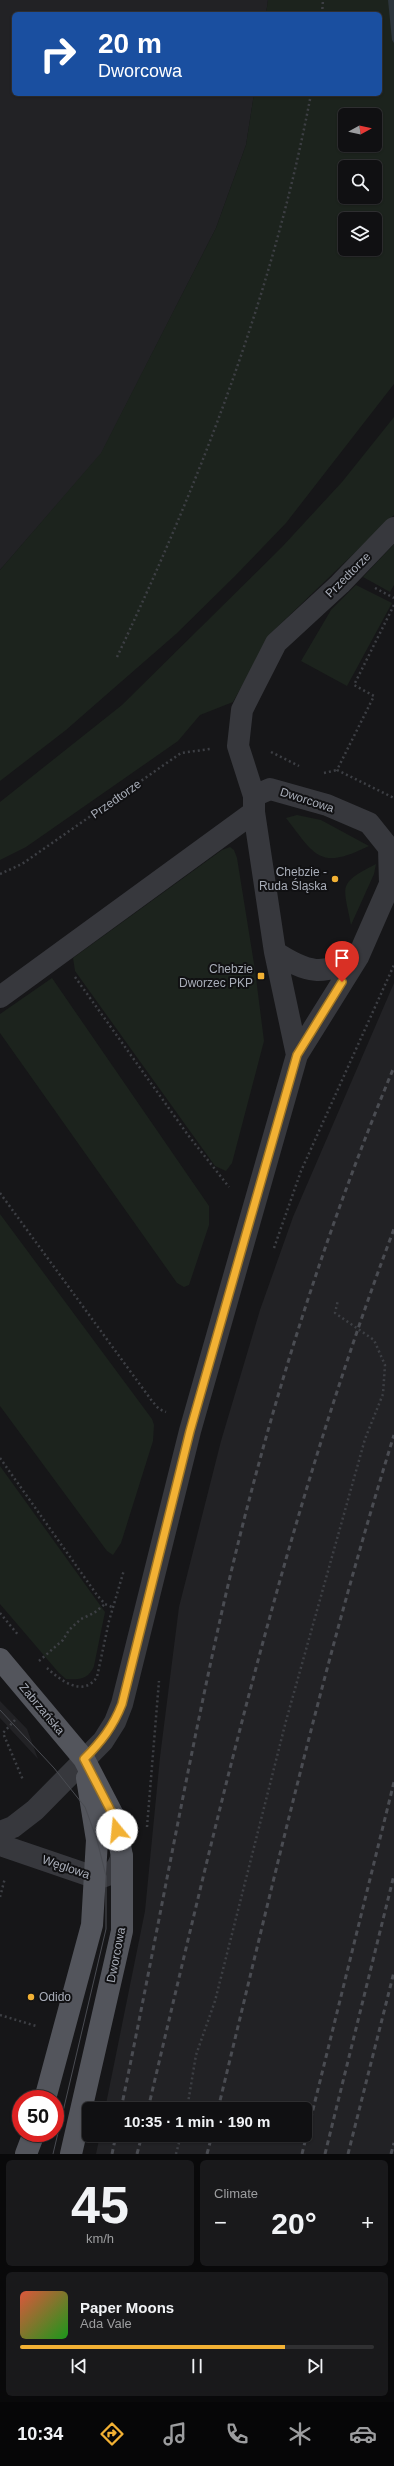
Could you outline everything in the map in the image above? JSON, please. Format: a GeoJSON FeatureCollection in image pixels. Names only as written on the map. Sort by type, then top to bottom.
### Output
{"type":"FeatureCollection","features":[{"type":"Feature","properties":{"kind":"main road","name":"Zabrzańska"},"geometry":{"type":"LineString","coordinates":[[0,1659],[84,1759]]}},
{"type":"Feature","properties":{"kind":"main road","name":"Dworcowa"},"geometry":{"type":"LineString","coordinates":[[71,2154],[122,1931],[122,1856],[114,1817],[84,1759]]}},
{"type":"Feature","properties":{"kind":"main road"},"geometry":{"type":"LineString","coordinates":[[47,2090],[92,1925],[97,1878],[98,1840],[84,1759]]}},
{"type":"Feature","properties":{"kind":"main road"},"geometry":{"type":"LineString","coordinates":[[26,2154],[31,2142]]}},
{"type":"Feature","properties":{"kind":"street","name":"Przedtorze"},"geometry":{"type":"LineString","coordinates":[[254,804],[238,746],[242,710],[276,643],[340,584],[394,528]]}},
{"type":"Feature","properties":{"kind":"street","name":"Dworcowa"},"geometry":{"type":"LineString","coordinates":[[84,1759],[103,1741],[115,1722],[122,1704],[190,1431],[297,1055],[358,957],[390,884],[389,848],[369,823],[327,805],[270,789],[254,804],[276,952],[297,1055]]}},
{"type":"Feature","properties":{"kind":"street"},"geometry":{"type":"LineString","coordinates":[[0,997],[254,804]]}},
{"type":"Feature","properties":{"kind":"street"},"geometry":{"type":"LineString","coordinates":[[276,952],[294,964],[310,970],[339,968],[358,957]]}},
{"type":"Feature","properties":{"kind":"street"},"geometry":{"type":"LineString","coordinates":[[0,1832],[13,1827],[35,1810],[84,1759]]}},
{"type":"Feature","properties":{"kind":"street","name":"Węglowa"},"geometry":{"type":"LineString","coordinates":[[0,1845],[97,1878],[106,1876],[116,1871],[122,1856]]}},
{"type":"Feature","properties":{"kind":"path"},"geometry":{"type":"LineString","coordinates":[[322,12],[323,0]]}},
{"type":"Feature","properties":{"kind":"path"},"geometry":{"type":"LineString","coordinates":[[117,657],[187,503],[237,369],[265,284],[298,164],[311,96]]}},
{"type":"Feature","properties":{"kind":"path"},"geometry":{"type":"LineString","coordinates":[[337,770],[374,696],[354,685],[394,605]]}},
{"type":"Feature","properties":{"kind":"path"},"geometry":{"type":"LineString","coordinates":[[238,746],[254,744],[304,768]]}},
{"type":"Feature","properties":{"kind":"path","name":"Przedtorze"},"geometry":{"type":"LineString","coordinates":[[0,874],[22,864],[181,753],[238,746]]}},
{"type":"Feature","properties":{"kind":"path"},"geometry":{"type":"LineString","coordinates":[[318,775],[337,770],[394,798]]}},
{"type":"Feature","properties":{"kind":"path"},"geometry":{"type":"LineString","coordinates":[[272,1252],[301,1171],[394,965]]}},
{"type":"Feature","properties":{"kind":"path"},"geometry":{"type":"LineString","coordinates":[[75,977],[188,1135],[229,1187]]}},
{"type":"Feature","properties":{"kind":"path"},"geometry":{"type":"LineString","coordinates":[[228,1193],[231,1181]]}},
{"type":"Feature","properties":{"kind":"path"},"geometry":{"type":"LineString","coordinates":[[0,1193],[152,1402],[159,1409],[168,1412]]}},
{"type":"Feature","properties":{"kind":"path"},"geometry":{"type":"LineString","coordinates":[[188,2102],[196,2055],[215,2001],[286,1721],[366,1438],[382,1394],[385,1365],[374,1340],[335,1313],[338,1300]]}},
{"type":"Feature","properties":{"kind":"path"},"geometry":{"type":"LineString","coordinates":[[166,1418],[170,1405]]}},
{"type":"Feature","properties":{"kind":"path"},"geometry":{"type":"LineString","coordinates":[[0,1458],[105,1604],[112,1607]]}},
{"type":"Feature","properties":{"kind":"path"},"geometry":{"type":"LineString","coordinates":[[34,1655],[63,1683],[82,1686],[94,1682],[97,1677],[112,1607],[125,1565]]}},
{"type":"Feature","properties":{"kind":"path"},"geometry":{"type":"LineString","coordinates":[[39,1661],[63,1640],[69,1630],[81,1619],[94,1613],[105,1604]]}},
{"type":"Feature","properties":{"kind":"path"},"geometry":{"type":"LineString","coordinates":[[0,1613],[20,1637]]}},
{"type":"Feature","properties":{"kind":"path"},"geometry":{"type":"LineString","coordinates":[[146,1829],[160,1676]]}},
{"type":"Feature","properties":{"kind":"path"},"geometry":{"type":"LineString","coordinates":[[35,1810],[2,1733],[11,1723],[63,1683]]}},
{"type":"Feature","properties":{"kind":"path"},"geometry":{"type":"LineString","coordinates":[[0,1896],[5,1878]]}},
{"type":"Feature","properties":{"kind":"path"},"geometry":{"type":"LineString","coordinates":[[0,2015],[43,2028]]}},
{"type":"Feature","properties":{"kind":"path"},"geometry":{"type":"LineString","coordinates":[[176,2154],[179,2142]]}},
{"type":"Feature","properties":{"kind":"shaded area"},"geometry":{"type":"Polygon","coordinates":[[[0,0],[268,0],[266,12],[12,12],[12,96],[254,96],[246,145],[216,228],[101,454],[0,570],[0,0]]]}},
{"type":"Feature","properties":{"kind":"shaded area"},"geometry":{"type":"Polygon","coordinates":[[[268,0],[394,0],[394,384],[286,523],[235,576],[176,634],[66,730],[0,781],[0,570],[101,453],[216,228],[246,145],[254,96],[382,96],[382,12],[266,12],[268,0]]]}},
{"type":"Feature","properties":{"kind":"shaded area"},"geometry":{"type":"Polygon","coordinates":[[[388,0],[394,0],[394,43],[392,40],[388,0]]]}},
{"type":"Feature","properties":{"kind":"shaded area"},"geometry":{"type":"Polygon","coordinates":[[[394,417],[394,515],[271,633],[233,702],[200,715],[178,741],[26,847],[0,860],[0,802],[122,705],[282,547],[342,482],[394,417]]]}},
{"type":"Feature","properties":{"kind":"shaded area"},"geometry":{"type":"Polygon","coordinates":[[[394,544],[394,585],[390,592],[363,577],[394,544]]]}},
{"type":"Feature","properties":{"kind":"shaded area"},"geometry":{"type":"Polygon","coordinates":[[[356,585],[392,603],[347,686],[301,661],[331,610],[356,585]]]}},
{"type":"Feature","properties":{"kind":"shaded area"},"geometry":{"type":"Polygon","coordinates":[[[297,815],[321,820],[369,846],[340,857],[329,858],[320,856],[305,842],[286,818],[297,815]]]}},
{"type":"Feature","properties":{"kind":"shaded area"},"geometry":{"type":"Polygon","coordinates":[[[230,847],[234,850],[237,858],[255,970],[264,1041],[232,1163],[226,1171],[215,1166],[75,971],[73,958],[222,850],[230,847]]]}},
{"type":"Feature","properties":{"kind":"shaded area"},"geometry":{"type":"Polygon","coordinates":[[[376,864],[374,874],[351,925],[346,902],[346,887],[354,876],[376,864]]]}},
{"type":"Feature","properties":{"kind":"shaded area"},"geometry":{"type":"Polygon","coordinates":[[[52,978],[209,1206],[209,1225],[189,1285],[184,1287],[177,1283],[0,1033],[0,1014],[52,978]]]}},
{"type":"Feature","properties":{"kind":"shaded area"},"geometry":{"type":"Polygon","coordinates":[[[394,983],[394,2154],[96,2154],[99,2142],[312,2142],[312,2102],[106,2102],[145,1911],[160,1757],[179,1607],[221,1441],[260,1310],[293,1217],[394,983]]]}},
{"type":"Feature","properties":{"kind":"shaded area"},"geometry":{"type":"Polygon","coordinates":[[[0,1214],[152,1419],[154,1425],[153,1441],[121,1543],[113,1555],[107,1551],[0,1406],[0,1214]]]}},
{"type":"Feature","properties":{"kind":"shaded area"},"geometry":{"type":"Polygon","coordinates":[[[0,1466],[105,1612],[94,1666],[89,1674],[83,1678],[66,1679],[59,1673],[0,1604],[0,1466]]]}},
{"type":"Feature","properties":{"kind":"shaded area"},"geometry":{"type":"Polygon","coordinates":[[[0,1701],[27,1729],[38,1759],[0,1718],[0,1701]]]}},
{"type":"Feature","properties":{"kind":"tram line"},"geometry":{"type":"LineString","coordinates":[[0,1710],[54,1768],[85,1807],[97,1840],[106,1876],[106,1929],[53,2154]]}},
{"type":"Feature","properties":{"kind":"railway"},"geometry":{"type":"LineString","coordinates":[[122,2102],[207,1681],[236,1550],[254,1480],[295,1340],[318,1270],[367,1134],[394,1067]]}},
{"type":"Feature","properties":{"kind":"railway"},"geometry":{"type":"LineString","coordinates":[[150,2102],[228,1776],[287,1555],[355,1337],[394,1229]]}},
{"type":"Feature","properties":{"kind":"railway"},"geometry":{"type":"LineString","coordinates":[[220,2102],[322,1686],[394,1435]]}},
{"type":"Feature","properties":{"kind":"railway"},"geometry":{"type":"LineString","coordinates":[[302,2154],[394,1782]]}},
{"type":"Feature","properties":{"kind":"railway"},"geometry":{"type":"LineString","coordinates":[[325,2154],[394,1875]]}},
{"type":"Feature","properties":{"kind":"railway"},"geometry":{"type":"LineString","coordinates":[[348,2154],[394,1972]]}},
{"type":"Feature","properties":{"kind":"railway"},"geometry":{"type":"LineString","coordinates":[[112,2154],[115,2142]]}},
{"type":"Feature","properties":{"kind":"railway"},"geometry":{"type":"LineString","coordinates":[[137,2154],[140,2142]]}},
{"type":"Feature","properties":{"kind":"railway"},"geometry":{"type":"LineString","coordinates":[[207,2154],[210,2142]]}},
{"type":"Feature","properties":{"kind":"railway"},"geometry":{"type":"LineString","coordinates":[[391,2154],[394,2143]]}},
{"type":"Feature","properties":{"kind":"place","name":"Chebzie - Ruda Śląska"},"geometry":{"type":"Point","coordinates":[335,879]}},
{"type":"Feature","properties":{"kind":"place","name":"Chebzie Dworzec PKP"},"geometry":{"type":"Point","coordinates":[261,976]}},
{"type":"Feature","properties":{"kind":"place","name":"Odido"},"geometry":{"type":"Point","coordinates":[31,1997]}},
{"type":"Feature","properties":{"kind":"route"},"geometry":{"type":"LineString","coordinates":[[117,1830],[114,1817],[84,1759],[103,1741],[115,1722],[122,1704],[190,1431],[270,1156],[297,1055],[342,982]]}}]}
